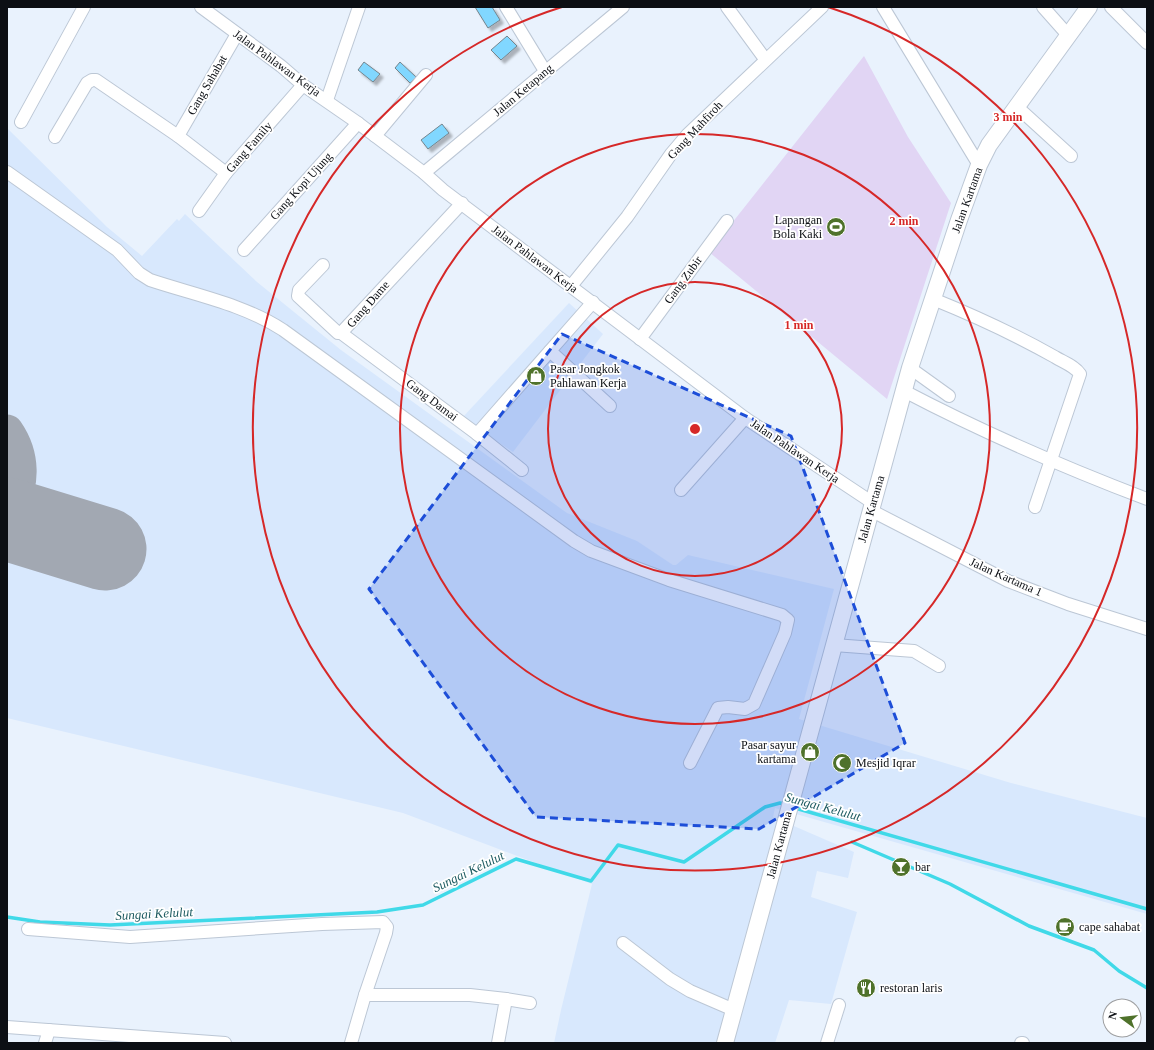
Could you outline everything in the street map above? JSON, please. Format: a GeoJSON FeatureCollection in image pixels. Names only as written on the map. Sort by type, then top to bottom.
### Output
{"type":"FeatureCollection","features":[{"type":"Feature","properties":{"kind":"main road","name":"Jalan Kartama"},"geometry":{"type":"LineString","coordinates":[[725,1043],[834,645],[847,592],[910,368],[958,220],[979,165],[989,145],[1089,7]]}},
{"type":"Feature","properties":{"kind":"street"},"geometry":{"type":"LineString","coordinates":[[21,122],[84,7]]}},
{"type":"Feature","properties":{"kind":"street","name":"Jalan Pahlawan Kerja"},"geometry":{"type":"LineString","coordinates":[[201,7],[281,66],[303,85],[327,100],[358,123],[745,418],[872,507]]}},
{"type":"Feature","properties":{"kind":"street"},"geometry":{"type":"LineString","coordinates":[[327,100],[359,7]]}},
{"type":"Feature","properties":{"kind":"street"},"geometry":{"type":"LineString","coordinates":[[506,7],[545,71]]}},
{"type":"Feature","properties":{"kind":"street","name":"Jalan Ketapang"},"geometry":{"type":"LineString","coordinates":[[424,173],[623,7]]}},
{"type":"Feature","properties":{"kind":"street"},"geometry":{"type":"LineString","coordinates":[[728,7],[765,59]]}},
{"type":"Feature","properties":{"kind":"street","name":"Gang Mahfiroh"},"geometry":{"type":"LineString","coordinates":[[571,286],[627,217],[671,154],[688,134],[765,59],[822,7]]}},
{"type":"Feature","properties":{"kind":"street"},"geometry":{"type":"LineString","coordinates":[[883,7],[979,165]]}},
{"type":"Feature","properties":{"kind":"street"},"geometry":{"type":"LineString","coordinates":[[1043,7],[1068,34]]}},
{"type":"Feature","properties":{"kind":"street"},"geometry":{"type":"LineString","coordinates":[[1111,7],[1147,43]]}},
{"type":"Feature","properties":{"kind":"street","name":"Gang Sahabat"},"geometry":{"type":"LineString","coordinates":[[178,136],[237,34]]}},
{"type":"Feature","properties":{"kind":"street"},"geometry":{"type":"LineString","coordinates":[[375,136],[426,75]]}},
{"type":"Feature","properties":{"kind":"street"},"geometry":{"type":"LineString","coordinates":[[55,137],[87,83],[92,80],[96,80],[178,136],[226,173]]}},
{"type":"Feature","properties":{"kind":"street","name":"Gang Family"},"geometry":{"type":"LineString","coordinates":[[199,211],[226,173],[303,85]]}},
{"type":"Feature","properties":{"kind":"street"},"geometry":{"type":"LineString","coordinates":[[1016,106],[1071,156]]}},
{"type":"Feature","properties":{"kind":"street","name":"Gang Kopi Ujung"},"geometry":{"type":"LineString","coordinates":[[244,250],[358,123]]}},
{"type":"Feature","properties":{"kind":"street"},"geometry":{"type":"LineString","coordinates":[[7,172],[117,250],[139,273],[150,280],[246,310],[283,330],[574,541],[591,551],[669,580],[782,615],[788,620],[785,633],[754,704],[745,709],[728,707],[718,708],[690,763]]}},
{"type":"Feature","properties":{"kind":"street","name":"Gang Dame"},"geometry":{"type":"LineString","coordinates":[[324,265],[299,290],[298,296],[338,333],[341,333],[462,203]]}},
{"type":"Feature","properties":{"kind":"street","name":"Gang Zubir"},"geometry":{"type":"LineString","coordinates":[[640,339],[727,221]]}},
{"type":"Feature","properties":{"kind":"street"},"geometry":{"type":"LineString","coordinates":[[933,299],[998,327],[1078,371],[1080,378],[1035,507]]}},
{"type":"Feature","properties":{"kind":"street"},"geometry":{"type":"LineString","coordinates":[[477,434],[593,302]]}},
{"type":"Feature","properties":{"kind":"street","name":"Gang Damai"},"geometry":{"type":"LineString","coordinates":[[341,333],[477,434],[522,470]]}},
{"type":"Feature","properties":{"kind":"street"},"geometry":{"type":"LineString","coordinates":[[550,352],[610,406]]}},
{"type":"Feature","properties":{"kind":"street"},"geometry":{"type":"LineString","coordinates":[[910,368],[949,396]]}},
{"type":"Feature","properties":{"kind":"street"},"geometry":{"type":"LineString","coordinates":[[904,391],[958,419],[1050,461],[1147,499]]}},
{"type":"Feature","properties":{"kind":"street"},"geometry":{"type":"LineString","coordinates":[[681,490],[745,418]]}},
{"type":"Feature","properties":{"kind":"street","name":"Jalan Kartama 1"},"geometry":{"type":"LineString","coordinates":[[872,507],[1008,581],[1068,604],[1147,629]]}},
{"type":"Feature","properties":{"kind":"street"},"geometry":{"type":"LineString","coordinates":[[834,645],[914,651],[940,666]]}},
{"type":"Feature","properties":{"kind":"street"},"geometry":{"type":"LineString","coordinates":[[28,929],[130,937],[381,921],[386,925],[386,933],[365,995],[351,1043]]}},
{"type":"Feature","properties":{"kind":"street"},"geometry":{"type":"LineString","coordinates":[[623,943],[670,979],[685,988],[734,1010]]}},
{"type":"Feature","properties":{"kind":"street"},"geometry":{"type":"LineString","coordinates":[[365,995],[470,995],[530,1003]]}},
{"type":"Feature","properties":{"kind":"street"},"geometry":{"type":"LineString","coordinates":[[498,1043],[506,999]]}},
{"type":"Feature","properties":{"kind":"street"},"geometry":{"type":"LineString","coordinates":[[826,1043],[839,1006]]}},
{"type":"Feature","properties":{"kind":"street"},"geometry":{"type":"LineString","coordinates":[[7,1027],[225,1043]]}},
{"type":"Feature","properties":{"kind":"street"},"geometry":{"type":"LineString","coordinates":[[45,1043],[49,1030]]}},
{"type":"Feature","properties":{"kind":"highlighted area"},"geometry":{"type":"Polygon","coordinates":[[[562,334],[791,436],[905,743],[759,829],[536,817],[369,589],[562,334]]]}},
{"type":"Feature","properties":{"kind":"shaded area","name":"Lapangan Bola Kaki"},"geometry":{"type":"Polygon","coordinates":[[[864,56],[908,137],[951,203],[887,399],[709,252],[864,56]]]}},
{"type":"Feature","properties":{"kind":"shaded area"},"geometry":{"type":"Polygon","coordinates":[[[7,128],[107,227],[142,256],[177,219],[179,221],[185,214],[257,282],[341,350],[567,513],[637,541],[673,565],[676,565],[688,555],[834,589],[799,719],[1011,783],[1147,818],[1147,914],[775,808],[773,817],[854,852],[848,878],[817,871],[811,897],[857,912],[831,1004],[789,1000],[775,1043],[554,1043],[592,884],[403,813],[7,718],[7,128]]]}},
{"type":"Feature","properties":{"kind":"shaded area","name":"Pasar Jongkok Pahlawan Kerja"},"geometry":{"type":"Polygon","coordinates":[[[569,303],[603,334],[513,452],[462,418],[569,303]]]}},
{"type":"Feature","properties":{"kind":"building"},"geometry":{"type":"Polygon","coordinates":[[[475,7],[492,7],[500,20],[488,28],[475,7]]]}},
{"type":"Feature","properties":{"kind":"building"},"geometry":{"type":"Polygon","coordinates":[[[507,36],[517,46],[501,60],[491,50],[507,36]]]}},
{"type":"Feature","properties":{"kind":"building"},"geometry":{"type":"Polygon","coordinates":[[[364,62],[380,74],[373,82],[358,70],[364,62]]]}},
{"type":"Feature","properties":{"kind":"building"},"geometry":{"type":"Polygon","coordinates":[[[400,62],[416,77],[410,83],[395,68],[400,62]]]}},
{"type":"Feature","properties":{"kind":"building"},"geometry":{"type":"Polygon","coordinates":[[[442,124],[449,133],[428,149],[421,140],[442,124]]]}},
{"type":"Feature","properties":{"kind":"waterway","name":"Sungai Kelulut"},"geometry":{"type":"LineString","coordinates":[[7,917],[40,922],[110,925],[377,912],[423,905],[516,859],[591,881],[618,845],[684,862],[765,807],[780,803],[787,805]]}},
{"type":"Feature","properties":{"kind":"waterway","name":"Sungai Kelulut"},"geometry":{"type":"LineString","coordinates":[[795,808],[1147,909]]}},
{"type":"Feature","properties":{"kind":"waterway"},"geometry":{"type":"LineString","coordinates":[[852,842],[950,884],[1029,926],[1094,950],[1119,971],[1147,988]]}},
{"type":"Feature","properties":{"kind":"taxiway"},"geometry":{"type":"LineString","coordinates":[[7,431],[16,450],[20,470],[20,480],[17,490],[7,508]]}},
{"type":"Feature","properties":{"kind":"runway"},"geometry":{"type":"LineString","coordinates":[[7,519],[105,549]]}},
{"type":"Feature","properties":{"kind":"place","name":"Lapangan Bola Kaki"},"geometry":{"type":"Point","coordinates":[836,227]}},
{"type":"Feature","properties":{"kind":"place","name":"Pasar Jongkok Pahlawan Kerja"},"geometry":{"type":"Point","coordinates":[536,376]}},
{"type":"Feature","properties":{"kind":"place","name":"Pasar sayur kartama"},"geometry":{"type":"Point","coordinates":[810,752]}},
{"type":"Feature","properties":{"kind":"place","name":"Mesjid Iqrar"},"geometry":{"type":"Point","coordinates":[842,763]}},
{"type":"Feature","properties":{"kind":"place","name":"bar"},"geometry":{"type":"Point","coordinates":[901,867]}},
{"type":"Feature","properties":{"kind":"place","name":"cape sahabat"},"geometry":{"type":"Point","coordinates":[1065,927]}},
{"type":"Feature","properties":{"kind":"place","name":"restoran laris"},"geometry":{"type":"Point","coordinates":[866,988]}}]}
